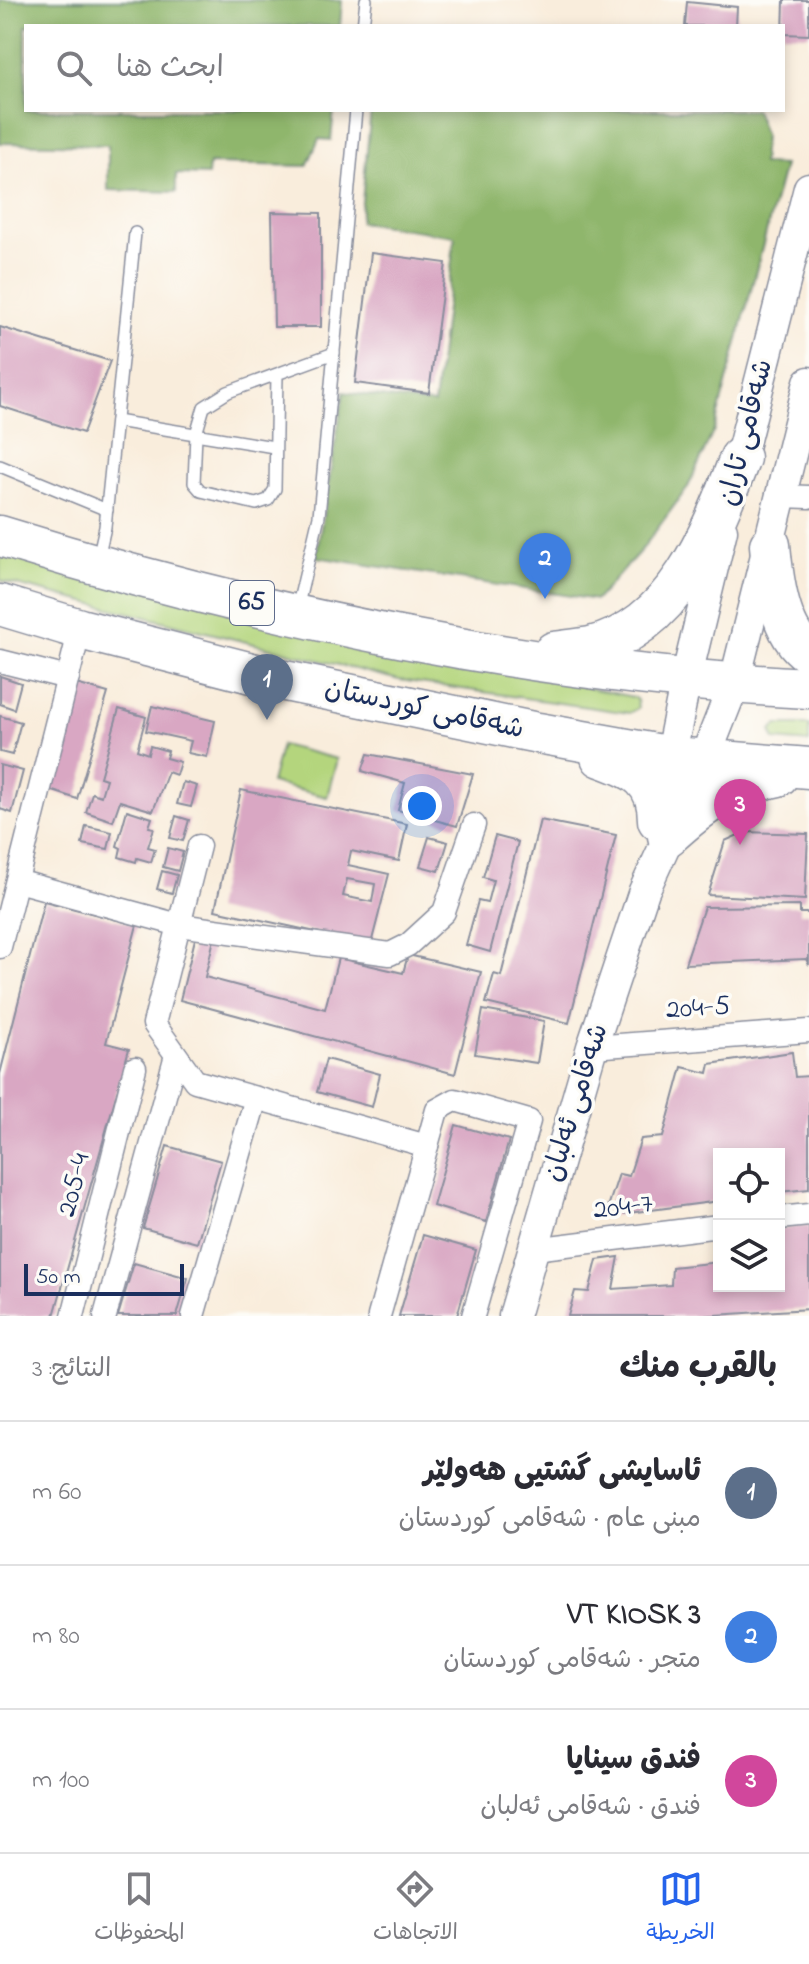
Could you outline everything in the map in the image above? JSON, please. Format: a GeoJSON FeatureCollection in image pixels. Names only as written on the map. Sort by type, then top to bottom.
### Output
{"type":"FeatureCollection","features":[{"type":"Feature","properties":{"kind":"highway"},"geometry":{"type":"LineString","coordinates":[[507,654],[593,646],[625,633],[654,611],[695,562],[740,458]]}},
{"type":"Feature","properties":{"kind":"highway","name":"65"},"geometry":{"type":"LineString","coordinates":[[0,536],[96,566],[347,626],[507,654],[686,679],[809,688]]}},
{"type":"Feature","properties":{"kind":"highway"},"geometry":{"type":"LineString","coordinates":[[770,545],[774,583],[782,608],[792,634],[801,648],[809,653]]}},
{"type":"Feature","properties":{"kind":"highway","name":"شەقامی کوردستان"},"geometry":{"type":"LineString","coordinates":[[0,605],[275,679],[538,733],[688,758],[809,769]]}},
{"type":"Feature","properties":{"kind":"highway"},"geometry":{"type":"LineString","coordinates":[[538,733],[638,772],[651,788],[663,828],[733,788],[809,769]]}},
{"type":"Feature","properties":{"kind":"main road","name":"شەقامی تاران"},"geometry":{"type":"LineString","coordinates":[[686,679],[809,188]]}},
{"type":"Feature","properties":{"kind":"main road","name":"شەقامی تاران"},"geometry":{"type":"LineString","coordinates":[[734,684],[770,545],[795,496],[809,382]]}},
{"type":"Feature","properties":{"kind":"main road","name":"شەقامی ئەلبان"},"geometry":{"type":"LineString","coordinates":[[686,679],[688,758]]}},
{"type":"Feature","properties":{"kind":"main road","name":"شەقامی ئەلبان"},"geometry":{"type":"LineString","coordinates":[[514,1316],[592,1047],[663,828],[688,758],[734,684]]}},
{"type":"Feature","properties":{"kind":"street"},"geometry":{"type":"LineString","coordinates":[[0,947],[80,629]]}},
{"type":"Feature","properties":{"kind":"street"},"geometry":{"type":"LineString","coordinates":[[0,661],[68,678]]}},
{"type":"Feature","properties":{"kind":"street"},"geometry":{"type":"LineString","coordinates":[[17,881],[179,925],[390,954],[408,945],[444,912],[474,825]]}},
{"type":"Feature","properties":{"kind":"street"},"geometry":{"type":"LineString","coordinates":[[199,846],[154,1024],[195,1081],[427,1146]]}},
{"type":"Feature","properties":{"kind":"street","name":"204-5"},"geometry":{"type":"LineString","coordinates":[[592,1047],[809,1031]]}},
{"type":"Feature","properties":{"kind":"street"},"geometry":{"type":"LineString","coordinates":[[105,1316],[176,1055]]}},
{"type":"Feature","properties":{"kind":"street","name":"205-4"},"geometry":{"type":"LineString","coordinates":[[73,1316],[135,1068]]}},
{"type":"Feature","properties":{"kind":"street"},"geometry":{"type":"LineString","coordinates":[[193,1316],[256,1098]]}},
{"type":"Feature","properties":{"kind":"street"},"geometry":{"type":"LineString","coordinates":[[379,1316],[437,1110],[455,1100],[529,1121],[473,1316]]}},
{"type":"Feature","properties":{"kind":"street"},"geometry":{"type":"LineString","coordinates":[[785,1217],[809,1215]]}},
{"type":"Feature","properties":{"kind":"street","name":"204-7"},"geometry":{"type":"LineString","coordinates":[[534,1249],[713,1227]]}},
{"type":"Feature","properties":{"kind":"lane"},"geometry":{"type":"LineString","coordinates":[[363,24],[366,0]]}},
{"type":"Feature","properties":{"kind":"lane"},"geometry":{"type":"LineString","coordinates":[[296,614],[319,516],[356,112]]}},
{"type":"Feature","properties":{"kind":"lane"},"geometry":{"type":"LineString","coordinates":[[96,566],[107,510],[135,233]]}},
{"type":"Feature","properties":{"kind":"lane"},"geometry":{"type":"LineString","coordinates":[[277,374],[275,489],[268,500],[256,504],[201,491],[194,483],[196,434],[204,407],[214,399],[277,374],[334,353]]}},
{"type":"Feature","properties":{"kind":"lane"},"geometry":{"type":"LineString","coordinates":[[116,421],[274,447]]}},
{"type":"Feature","properties":{"kind":"lane"},"geometry":{"type":"LineString","coordinates":[[0,466],[107,510]]}},
{"type":"Feature","properties":{"kind":"green space"},"geometry":{"type":"Polygon","coordinates":[[[0,0],[342,0],[340,24],[24,24],[24,112],[334,112],[331,140],[319,139],[307,166],[209,164],[208,175],[176,174],[176,192],[108,190],[108,145],[0,143],[0,0]]]}},
{"type":"Feature","properties":{"kind":"green space"},"geometry":{"type":"Polygon","coordinates":[[[371,112],[756,112],[764,134],[762,164],[784,165],[714,430],[688,487],[643,548],[596,600],[316,557],[344,392],[434,404],[455,236],[360,222],[371,112]]]}},
{"type":"Feature","properties":{"kind":"green space"},"geometry":{"type":"Polygon","coordinates":[[[0,550],[402,650],[633,697],[637,700],[638,708],[629,713],[399,680],[5,582],[0,580],[0,550]]]}},
{"type":"Feature","properties":{"kind":"green space"},"geometry":{"type":"Polygon","coordinates":[[[777,725],[809,725],[809,743],[775,740],[771,731],[777,725]]]}},
{"type":"Feature","properties":{"kind":"green space"},"geometry":{"type":"Polygon","coordinates":[[[281,745],[337,759],[327,797],[271,783],[281,745]]]}},
{"type":"Feature","properties":{"kind":"building"},"geometry":{"type":"Polygon","coordinates":[[[784,0],[809,0],[809,35],[785,34],[784,0]]]}},
{"type":"Feature","properties":{"kind":"building"},"geometry":{"type":"Polygon","coordinates":[[[687,2],[737,7],[736,24],[685,24],[687,2]]]}},
{"type":"Feature","properties":{"kind":"building"},"geometry":{"type":"Polygon","coordinates":[[[272,212],[321,213],[321,327],[274,327],[272,212]]]}},
{"type":"Feature","properties":{"kind":"building"},"geometry":{"type":"Polygon","coordinates":[[[371,253],[446,263],[429,393],[355,383],[371,253]]]}},
{"type":"Feature","properties":{"kind":"building"},"geometry":{"type":"Polygon","coordinates":[[[0,327],[110,361],[83,433],[0,406],[0,327]]]}},
{"type":"Feature","properties":{"kind":"building"},"geometry":{"type":"Polygon","coordinates":[[[0,676],[21,683],[14,709],[0,704],[0,676]]]}},
{"type":"Feature","properties":{"kind":"building"},"geometry":{"type":"Polygon","coordinates":[[[76,684],[108,693],[77,799],[47,789],[76,684]]]}},
{"type":"Feature","properties":{"kind":"building"},"geometry":{"type":"Polygon","coordinates":[[[152,706],[215,721],[207,757],[188,753],[191,741],[146,731],[152,706]]]}},
{"type":"Feature","properties":{"kind":"building"},"geometry":{"type":"Polygon","coordinates":[[[119,709],[146,717],[137,750],[148,754],[150,746],[168,751],[166,758],[180,762],[176,775],[168,772],[153,811],[120,801],[113,821],[86,812],[92,793],[101,796],[106,779],[100,777],[119,709]]]}},
{"type":"Feature","properties":{"kind":"building"},"geometry":{"type":"Polygon","coordinates":[[[0,716],[21,722],[12,755],[0,752],[0,716]]]}},
{"type":"Feature","properties":{"kind":"building"},"geometry":{"type":"Polygon","coordinates":[[[368,754],[473,774],[457,826],[398,810],[405,783],[362,771],[368,754]]]}},
{"type":"Feature","properties":{"kind":"building"},"geometry":{"type":"Polygon","coordinates":[[[0,765],[23,771],[12,813],[0,809],[0,765]]]}},
{"type":"Feature","properties":{"kind":"building"},"geometry":{"type":"Polygon","coordinates":[[[183,782],[197,786],[191,807],[177,804],[183,782]]]}},
{"type":"Feature","properties":{"kind":"building"},"geometry":{"type":"Polygon","coordinates":[[[241,790],[407,824],[399,861],[351,851],[348,865],[389,874],[371,944],[215,910],[241,790]],[[347,879],[343,896],[372,902],[375,884],[347,879]]]}},
{"type":"Feature","properties":{"kind":"building"},"geometry":{"type":"Polygon","coordinates":[[[127,810],[152,818],[149,827],[154,828],[148,847],[155,849],[151,862],[119,857],[121,848],[117,846],[127,810]]]}},
{"type":"Feature","properties":{"kind":"building"},"geometry":{"type":"Polygon","coordinates":[[[176,816],[189,820],[183,841],[170,838],[176,816]]]}},
{"type":"Feature","properties":{"kind":"building"},"geometry":{"type":"Polygon","coordinates":[[[540,820],[616,835],[569,1023],[486,1003],[494,974],[501,976],[540,820]]]}},
{"type":"Feature","properties":{"kind":"building"},"geometry":{"type":"Polygon","coordinates":[[[86,826],[112,832],[108,849],[82,844],[86,826]]]}},
{"type":"Feature","properties":{"kind":"building"},"geometry":{"type":"Polygon","coordinates":[[[745,832],[808,834],[805,900],[708,895],[725,841],[745,832]]]}},
{"type":"Feature","properties":{"kind":"building"},"geometry":{"type":"Polygon","coordinates":[[[495,836],[518,842],[490,952],[466,945],[478,901],[487,903],[493,880],[483,877],[495,836]]]}},
{"type":"Feature","properties":{"kind":"building"},"geometry":{"type":"Polygon","coordinates":[[[429,837],[448,842],[439,871],[420,866],[429,837]]]}},
{"type":"Feature","properties":{"kind":"building"},"geometry":{"type":"Polygon","coordinates":[[[168,848],[183,852],[178,871],[163,867],[168,848]]]}},
{"type":"Feature","properties":{"kind":"building"},"geometry":{"type":"Polygon","coordinates":[[[162,871],[177,875],[172,893],[157,889],[162,871]]]}},
{"type":"Feature","properties":{"kind":"building"},"geometry":{"type":"Polygon","coordinates":[[[44,901],[137,925],[106,1043],[129,1049],[54,1316],[0,1316],[0,1074],[44,901]]]}},
{"type":"Feature","properties":{"kind":"building"},"geometry":{"type":"Polygon","coordinates":[[[800,906],[800,913],[809,913],[809,965],[806,959],[685,964],[704,907],[800,906]]]}},
{"type":"Feature","properties":{"kind":"building"},"geometry":{"type":"Polygon","coordinates":[[[196,935],[214,939],[205,977],[325,1009],[338,958],[403,973],[408,955],[481,972],[455,1074],[180,1000],[196,935]]]}},
{"type":"Feature","properties":{"kind":"building"},"geometry":{"type":"Polygon","coordinates":[[[483,1010],[544,1021],[537,1063],[475,1054],[483,1010]]]}},
{"type":"Feature","properties":{"kind":"building"},"geometry":{"type":"Polygon","coordinates":[[[792,1052],[795,1077],[809,1076],[809,1189],[785,1191],[785,1148],[713,1148],[713,1202],[605,1216],[619,1174],[629,1176],[641,1139],[663,1137],[682,1067],[708,1073],[710,1064],[792,1052]]]}},
{"type":"Feature","properties":{"kind":"building"},"geometry":{"type":"Polygon","coordinates":[[[326,1059],[380,1074],[372,1107],[317,1092],[326,1059]]]}},
{"type":"Feature","properties":{"kind":"building"},"geometry":{"type":"Polygon","coordinates":[[[456,1125],[509,1140],[486,1222],[433,1206],[456,1125]]]}},
{"type":"Feature","properties":{"kind":"building"},"geometry":{"type":"Polygon","coordinates":[[[167,1146],[221,1161],[197,1243],[143,1228],[167,1146]]]}},
{"type":"Feature","properties":{"kind":"building"},"geometry":{"type":"Polygon","coordinates":[[[809,1225],[809,1309],[699,1316],[568,1316],[575,1291],[589,1292],[597,1260],[619,1257],[613,1289],[671,1285],[672,1267],[713,1263],[713,1292],[785,1292],[785,1228],[809,1225]]]}},
{"type":"Feature","properties":{"kind":"building"},"geometry":{"type":"Polygon","coordinates":[[[423,1235],[476,1250],[457,1316],[399,1316],[423,1235]]]}},
{"type":"Feature","properties":{"kind":"building"},"geometry":{"type":"Polygon","coordinates":[[[134,1263],[188,1278],[177,1316],[118,1316],[134,1263]]]}},
{"type":"Feature","properties":{"kind":"place","name":"VT KIOSK 3"},"geometry":{"type":"Point","coordinates":[545,599]}},
{"type":"Feature","properties":{"kind":"place","name":"ئاسایشی گشتیی هەولێر"},"geometry":{"type":"Point","coordinates":[267,720]}},
{"type":"Feature","properties":{"kind":"place","name":"فندق سينايا"},"geometry":{"type":"Point","coordinates":[740,845]}}]}
